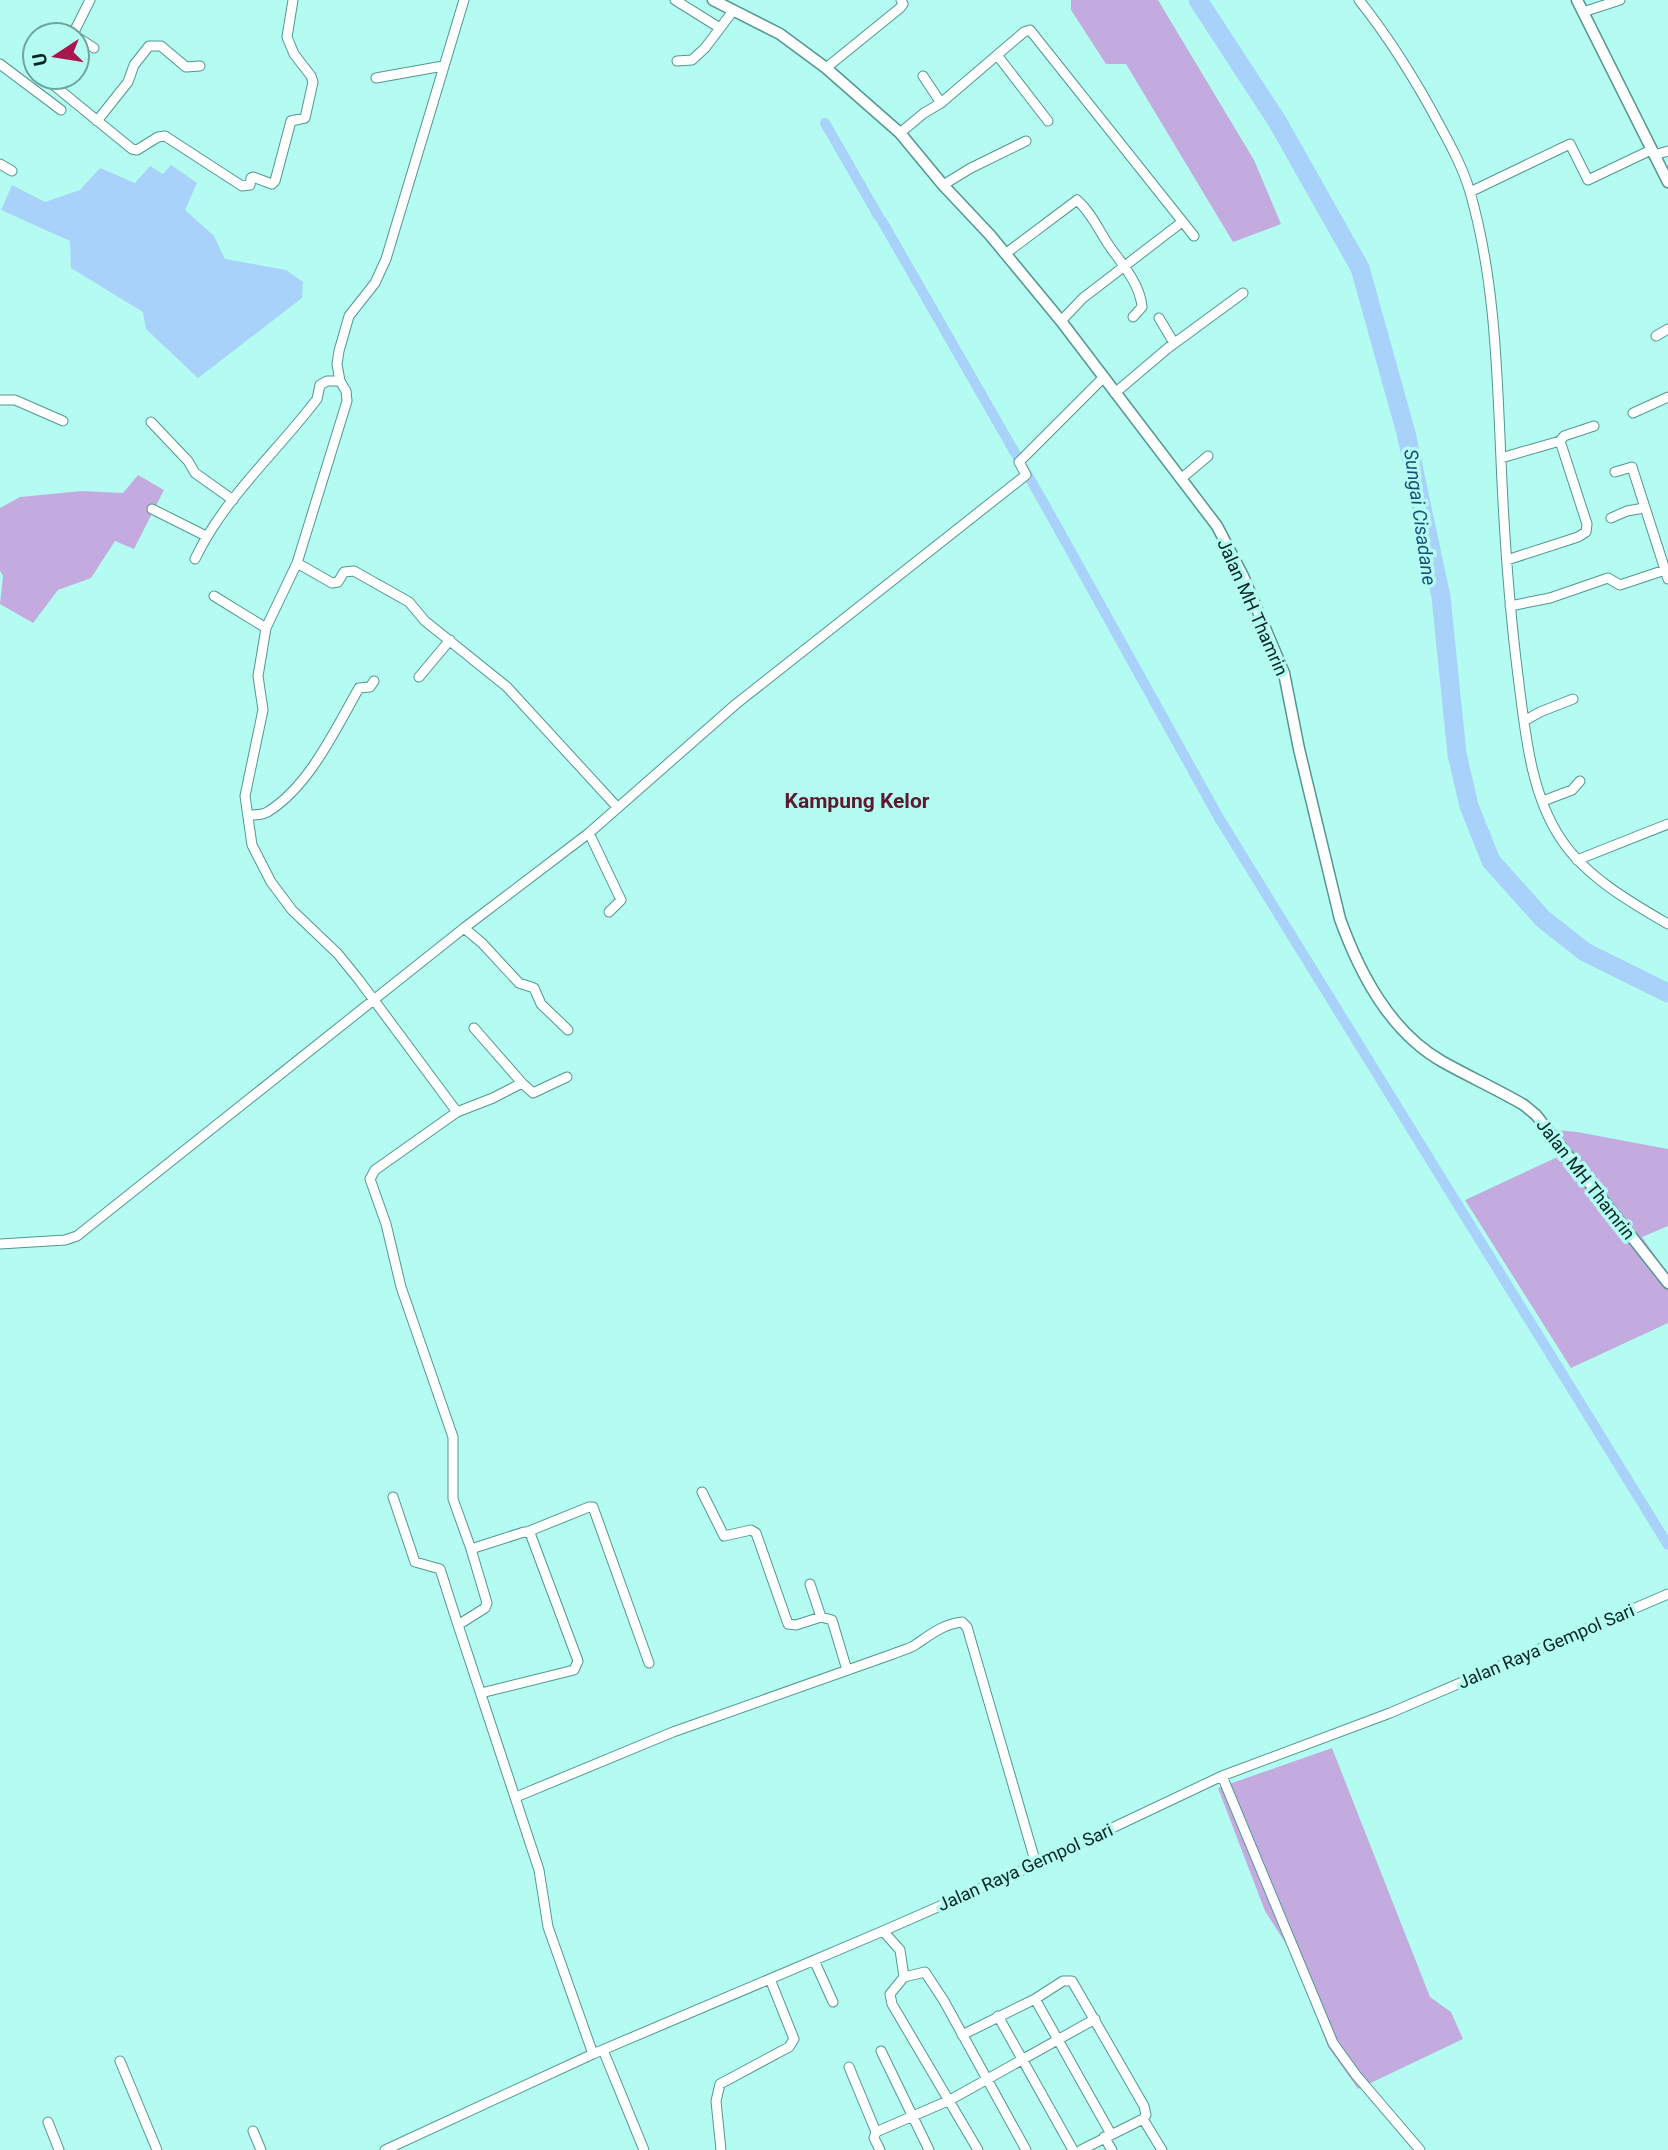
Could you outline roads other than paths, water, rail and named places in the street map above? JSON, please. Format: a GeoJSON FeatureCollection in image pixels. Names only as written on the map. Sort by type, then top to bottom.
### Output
{"type":"FeatureCollection","features":[{"type":"Feature","properties":{"kind":"street"},"geometry":{"type":"LineString","coordinates":[[80,21],[90,0]]}},
{"type":"Feature","properties":{"kind":"street"},"geometry":{"type":"LineString","coordinates":[[62,91],[132,149],[138,150],[158,137],[165,136],[242,186],[250,185],[253,177],[274,183],[291,121],[304,118],[313,82],[294,54],[287,37],[293,0]]}},
{"type":"Feature","properties":{"kind":"street"},"geometry":{"type":"LineString","coordinates":[[457,1112],[338,954],[292,910],[271,882],[252,845],[245,796],[263,709],[258,676],[266,628],[297,563],[347,401],[337,364],[349,316],[375,283],[386,259],[464,0]]}},
{"type":"Feature","properties":{"kind":"street"},"geometry":{"type":"LineString","coordinates":[[675,0],[725,12],[705,48],[692,60],[677,61]]}},
{"type":"Feature","properties":{"kind":"street"},"geometry":{"type":"LineString","coordinates":[[826,68],[900,8],[903,4],[901,0]]}},
{"type":"Feature","properties":{"kind":"street"},"geometry":{"type":"LineString","coordinates":[[1359,0],[1419,87],[1456,154],[1470,192],[1483,254],[1496,341],[1510,606],[1524,722],[1538,789],[1559,836],[1577,860],[1601,880],[1668,924]]}},
{"type":"Feature","properties":{"kind":"street"},"geometry":{"type":"LineString","coordinates":[[1577,0],[1668,182]]}},
{"type":"Feature","properties":{"kind":"street"},"geometry":{"type":"LineString","coordinates":[[1583,12],[1620,0]]}},
{"type":"Feature","properties":{"kind":"street","name":"Jalan MH Thamrin"},"geometry":{"type":"LineString","coordinates":[[725,12],[780,34],[826,68],[900,133],[1060,321],[1182,478],[1217,526],[1238,566],[1284,673],[1298,749],[1340,919],[1373,989],[1396,1023],[1441,1061],[1524,1105],[1536,1115],[1668,1283]]}},
{"type":"Feature","properties":{"kind":"street"},"geometry":{"type":"LineString","coordinates":[[900,133],[941,103],[1024,32],[1033,32],[1194,236]]}},
{"type":"Feature","properties":{"kind":"street"},"geometry":{"type":"LineString","coordinates":[[97,121],[128,82],[134,65],[149,46],[162,46],[186,67],[200,66]]}},
{"type":"Feature","properties":{"kind":"street"},"geometry":{"type":"LineString","coordinates":[[997,55],[1048,121]]}},
{"type":"Feature","properties":{"kind":"street"},"geometry":{"type":"LineString","coordinates":[[0,64],[21,79]]}},
{"type":"Feature","properties":{"kind":"street"},"geometry":{"type":"LineString","coordinates":[[376,78],[443,66]]}},
{"type":"Feature","properties":{"kind":"street"},"geometry":{"type":"LineString","coordinates":[[923,76],[941,103]]}},
{"type":"Feature","properties":{"kind":"street"},"geometry":{"type":"LineString","coordinates":[[37,91],[61,110]]}},
{"type":"Feature","properties":{"kind":"street"},"geometry":{"type":"LineString","coordinates":[[943,185],[1026,141]]}},
{"type":"Feature","properties":{"kind":"street"},"geometry":{"type":"LineString","coordinates":[[1470,192],[1570,144],[1588,180],[1653,153],[1668,151]]}},
{"type":"Feature","properties":{"kind":"street"},"geometry":{"type":"LineString","coordinates":[[0,164],[12,171]]}},
{"type":"Feature","properties":{"kind":"street"},"geometry":{"type":"LineString","coordinates":[[1005,254],[1077,200],[1125,265],[1141,300],[1142,307],[1133,317]]}},
{"type":"Feature","properties":{"kind":"street"},"geometry":{"type":"LineString","coordinates":[[1060,321],[1083,298],[1182,222]]}},
{"type":"Feature","properties":{"kind":"street"},"geometry":{"type":"LineString","coordinates":[[1115,393],[1174,343],[1243,293]]}},
{"type":"Feature","properties":{"kind":"street"},"geometry":{"type":"LineString","coordinates":[[1159,318],[1174,343]]}},
{"type":"Feature","properties":{"kind":"street"},"geometry":{"type":"LineString","coordinates":[[1656,336],[1668,329]]}},
{"type":"Feature","properties":{"kind":"street"},"geometry":{"type":"LineString","coordinates":[[0,1244],[65,1240],[77,1236],[464,928],[589,833],[736,704],[1026,475],[1019,462],[1103,378]]}},
{"type":"Feature","properties":{"kind":"street"},"geometry":{"type":"LineString","coordinates":[[195,559],[206,537],[233,500],[309,410],[317,398],[320,385],[327,381],[340,381]]}},
{"type":"Feature","properties":{"kind":"street"},"geometry":{"type":"LineString","coordinates":[[1633,413],[1668,397]]}},
{"type":"Feature","properties":{"kind":"street"},"geometry":{"type":"LineString","coordinates":[[0,400],[15,400],[63,421]]}},
{"type":"Feature","properties":{"kind":"street"},"geometry":{"type":"LineString","coordinates":[[151,422],[188,460],[195,473],[233,500]]}},
{"type":"Feature","properties":{"kind":"street"},"geometry":{"type":"LineString","coordinates":[[1501,458],[1560,441],[1564,436],[1594,426]]}},
{"type":"Feature","properties":{"kind":"street"},"geometry":{"type":"LineString","coordinates":[[1507,559],[1578,537],[1586,532],[1587,524],[1560,441]]}},
{"type":"Feature","properties":{"kind":"street"},"geometry":{"type":"LineString","coordinates":[[1182,478],[1208,456]]}},
{"type":"Feature","properties":{"kind":"street"},"geometry":{"type":"LineString","coordinates":[[1510,606],[1550,598],[1608,578],[1620,585],[1666,569],[1632,467],[1615,472]]}},
{"type":"Feature","properties":{"kind":"street"},"geometry":{"type":"LineString","coordinates":[[1611,518],[1644,508]]}},
{"type":"Feature","properties":{"kind":"street"},"geometry":{"type":"LineString","coordinates":[[152,509],[206,537]]}},
{"type":"Feature","properties":{"kind":"street"},"geometry":{"type":"LineString","coordinates":[[297,563],[332,583],[338,582],[344,572],[354,571],[409,602],[425,621],[507,687],[618,808]]}},
{"type":"Feature","properties":{"kind":"street"},"geometry":{"type":"LineString","coordinates":[[214,596],[266,628]]}},
{"type":"Feature","properties":{"kind":"street"},"geometry":{"type":"LineString","coordinates":[[419,677],[450,640]]}},
{"type":"Feature","properties":{"kind":"street"},"geometry":{"type":"LineString","coordinates":[[248,814],[268,813],[298,785],[318,761],[359,688],[370,687],[374,681]]}},
{"type":"Feature","properties":{"kind":"street"},"geometry":{"type":"LineString","coordinates":[[1524,722],[1540,712],[1573,699]]}},
{"type":"Feature","properties":{"kind":"street"},"geometry":{"type":"LineString","coordinates":[[1543,801],[1572,790],[1580,781]]}},
{"type":"Feature","properties":{"kind":"street"},"geometry":{"type":"LineString","coordinates":[[1577,860],[1668,824]]}},
{"type":"Feature","properties":{"kind":"street"},"geometry":{"type":"LineString","coordinates":[[589,833],[621,900],[609,912]]}},
{"type":"Feature","properties":{"kind":"street"},"geometry":{"type":"LineString","coordinates":[[464,928],[482,943],[519,983],[534,988],[541,1004],[568,1030]]}},
{"type":"Feature","properties":{"kind":"street"},"geometry":{"type":"LineString","coordinates":[[474,1028],[522,1083],[536,1093],[567,1077]]}},
{"type":"Feature","properties":{"kind":"street"},"geometry":{"type":"LineString","coordinates":[[458,1625],[485,1608],[487,1603],[453,1499],[453,1437],[401,1287],[386,1224],[370,1182],[370,1175],[457,1112],[494,1098],[522,1083]]}},
{"type":"Feature","properties":{"kind":"street"},"geometry":{"type":"LineString","coordinates":[[702,1492],[724,1536],[751,1530],[756,1533],[788,1624],[796,1625],[821,1616],[832,1620],[847,1670]]}},
{"type":"Feature","properties":{"kind":"street"},"geometry":{"type":"LineString","coordinates":[[393,1497],[415,1562],[440,1569],[539,1870],[548,1927],[598,2052],[644,2150]]}},
{"type":"Feature","properties":{"kind":"street"},"geometry":{"type":"LineString","coordinates":[[471,1549],[527,1532],[593,1507],[649,1663]]}},
{"type":"Feature","properties":{"kind":"street"},"geometry":{"type":"LineString","coordinates":[[481,1693],[574,1670],[578,1666],[531,1536],[527,1532]]}},
{"type":"Feature","properties":{"kind":"street"},"geometry":{"type":"LineString","coordinates":[[810,1584],[821,1616]]}},
{"type":"Feature","properties":{"kind":"street","name":"Jalan Raya Gempol Sari"},"geometry":{"type":"LineString","coordinates":[[385,2150],[598,2052],[1036,1864],[1222,1776],[1390,1713],[1668,1594]]}},
{"type":"Feature","properties":{"kind":"street"},"geometry":{"type":"LineString","coordinates":[[516,1797],[673,1732],[915,1645],[921,1638],[950,1624],[964,1623],[988,1692],[1036,1864]]}},
{"type":"Feature","properties":{"kind":"street"},"geometry":{"type":"LineString","coordinates":[[1222,1776],[1333,2043],[1356,2075],[1420,2150]]}},
{"type":"Feature","properties":{"kind":"street"},"geometry":{"type":"LineString","coordinates":[[883,1931],[900,1950],[904,1977]]}},
{"type":"Feature","properties":{"kind":"street"},"geometry":{"type":"LineString","coordinates":[[814,1960],[833,2002]]}},
{"type":"Feature","properties":{"kind":"street"},"geometry":{"type":"LineString","coordinates":[[978,2150],[892,2004],[890,1994],[904,1977],[925,1972],[944,2001],[1026,2150]]}},
{"type":"Feature","properties":{"kind":"street"},"geometry":{"type":"LineString","coordinates":[[722,2150],[718,2140],[716,2101],[720,2084],[789,2047],[794,2039],[770,1979]]}},
{"type":"Feature","properties":{"kind":"street"},"geometry":{"type":"LineString","coordinates":[[962,2035],[1035,1999],[1063,1981],[1069,1980],[1075,1984],[1144,2106],[1146,2115],[1081,2150]]}},
{"type":"Feature","properties":{"kind":"street"},"geometry":{"type":"LineString","coordinates":[[1035,1999],[1108,2136],[1112,2150]]}},
{"type":"Feature","properties":{"kind":"street"},"geometry":{"type":"LineString","coordinates":[[998,2016],[1073,2150]]}},
{"type":"Feature","properties":{"kind":"street"},"geometry":{"type":"LineString","coordinates":[[876,2132],[914,2118],[950,2100],[1095,2019]]}},
{"type":"Feature","properties":{"kind":"street"},"geometry":{"type":"LineString","coordinates":[[881,2051],[929,2150]]}},
{"type":"Feature","properties":{"kind":"street"},"geometry":{"type":"LineString","coordinates":[[120,2061],[157,2150]]}},
{"type":"Feature","properties":{"kind":"street"},"geometry":{"type":"LineString","coordinates":[[849,2067],[876,2132],[874,2138],[880,2150]]}},
{"type":"Feature","properties":{"kind":"street"},"geometry":{"type":"LineString","coordinates":[[1143,2119],[1162,2150]]}},
{"type":"Feature","properties":{"kind":"street"},"geometry":{"type":"LineString","coordinates":[[48,2122],[58,2150]]}},
{"type":"Feature","properties":{"kind":"street"},"geometry":{"type":"LineString","coordinates":[[253,2130],[261,2150]]}},
{"type":"Feature","properties":{"kind":"water"},"geometry":{"type":"Polygon","coordinates":[[[171,165],[197,183],[185,210],[214,236],[225,259],[286,270],[303,282],[302,298],[198,378],[146,329],[143,312],[71,268],[70,241],[1,210],[12,185],[45,202],[80,190],[100,168],[135,183],[150,166],[163,174],[171,165]]]}},
{"type":"Feature","properties":{"kind":"waterway","name":"Sungai Cisadane"},"geometry":{"type":"LineString","coordinates":[[1198,0],[1277,121],[1360,268],[1406,433],[1441,597],[1457,754],[1469,806],[1491,861],[1543,919],[1585,952],[1668,993]]}},
{"type":"Feature","properties":{"kind":"waterway"},"geometry":{"type":"LineString","coordinates":[[825,123],[879,217]]}},
{"type":"Feature","properties":{"kind":"waterway"},"geometry":{"type":"LineString","coordinates":[[882,221],[1045,505],[1219,818],[1668,1545]]}},
{"type":"Feature","properties":{"kind":"district","name":"Kampung Kelor"},"geometry":{"type":"Point","coordinates":[857,801]}}]}
